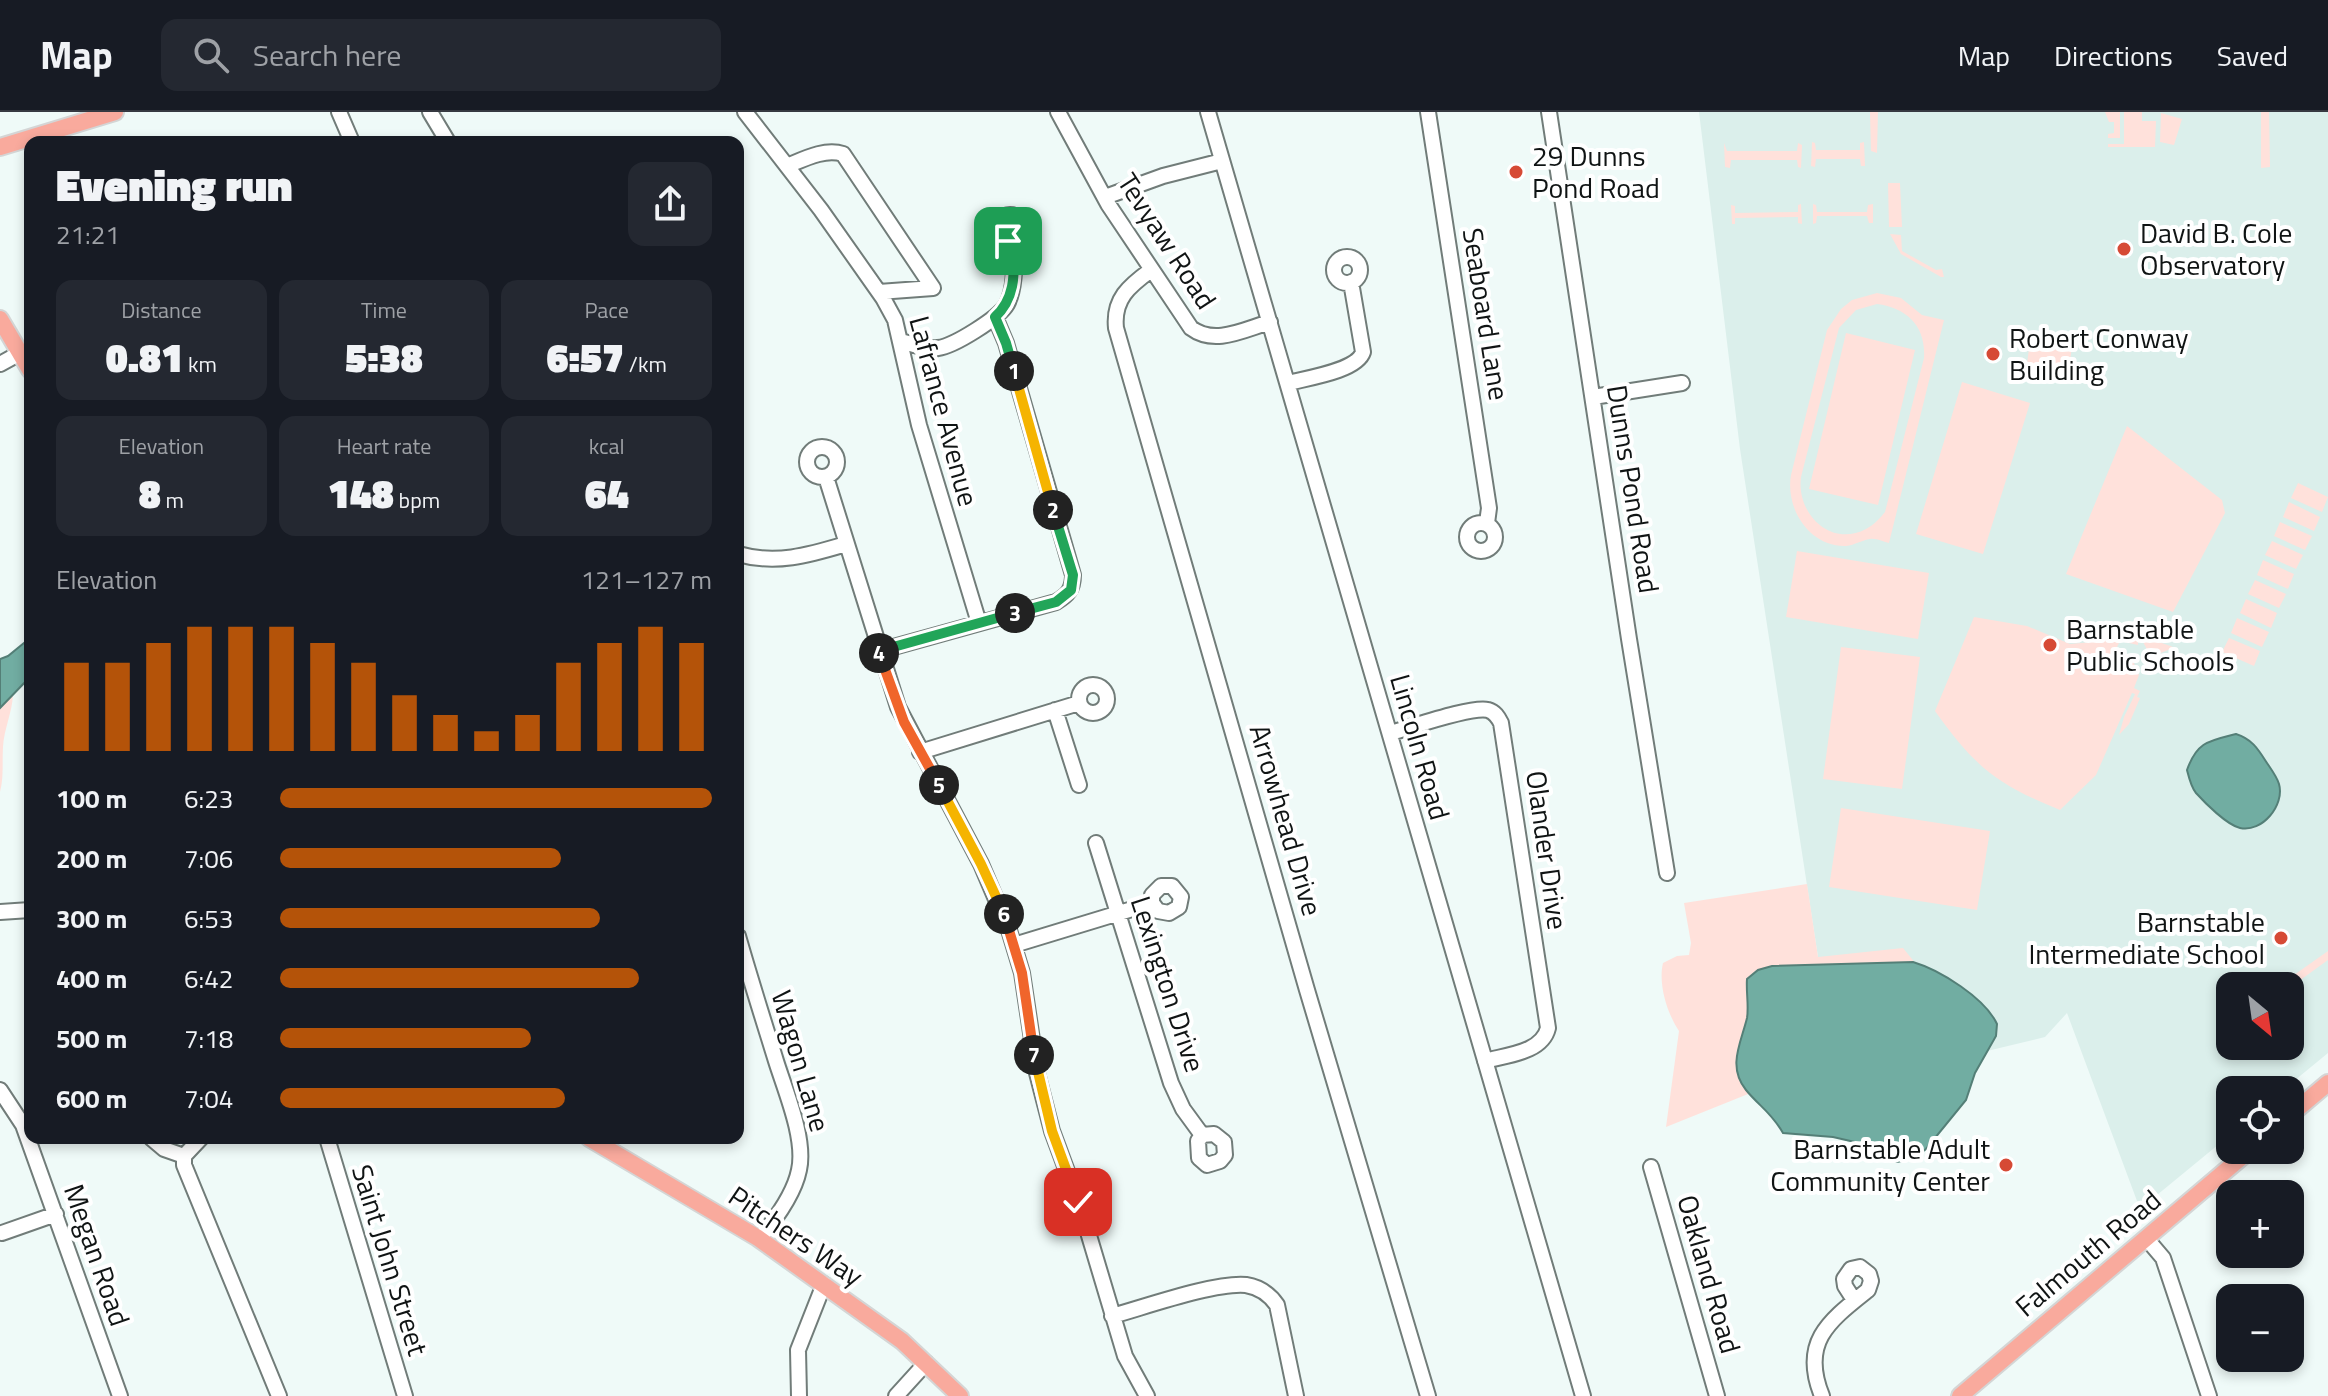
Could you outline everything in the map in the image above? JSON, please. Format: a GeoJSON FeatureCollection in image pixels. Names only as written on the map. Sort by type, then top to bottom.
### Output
{"type":"FeatureCollection","features":[{"type":"Feature","properties":{"kind":"main road"},"geometry":{"type":"LineString","coordinates":[[36,136],[115,112]]}},
{"type":"Feature","properties":{"kind":"main road"},"geometry":{"type":"LineString","coordinates":[[0,147],[24,140]]}},
{"type":"Feature","properties":{"kind":"main road"},"geometry":{"type":"LineString","coordinates":[[0,319],[24,360]]}},
{"type":"Feature","properties":{"kind":"main road"},"geometry":{"type":"LineString","coordinates":[[2304,1103],[2328,1083]]}},
{"type":"Feature","properties":{"kind":"main road","name":"Pitchers Way"},"geometry":{"type":"LineString","coordinates":[[599,1144],[759,1239],[824,1284],[886,1329],[960,1396]]}},
{"type":"Feature","properties":{"kind":"main road","name":"Falmouth Road"},"geometry":{"type":"LineString","coordinates":[[1960,1396],[2233,1164]]}},
{"type":"Feature","properties":{"kind":"street"},"geometry":{"type":"LineString","coordinates":[[339,112],[349,136]]}},
{"type":"Feature","properties":{"kind":"street"},"geometry":{"type":"LineString","coordinates":[[430,112],[444,136]]}},
{"type":"Feature","properties":{"kind":"street","name":"Lafrance Avenue"},"geometry":{"type":"LineString","coordinates":[[745,112],[879,292],[895,320],[927,454],[979,623]]}},
{"type":"Feature","properties":{"kind":"street","name":"Tevyaw Road"},"geometry":{"type":"LineString","coordinates":[[1058,112],[1105,197],[1191,328],[1213,337],[1270,322]]}},
{"type":"Feature","properties":{"kind":"street","name":"Lincoln Road"},"geometry":{"type":"LineString","coordinates":[[1208,112],[1583,1396]]}},
{"type":"Feature","properties":{"kind":"street","name":"Seaboard Lane"},"geometry":{"type":"LineString","coordinates":[[1428,112],[1488,495],[1487,523]]}},
{"type":"Feature","properties":{"kind":"street","name":"Dunns Pond Road"},"geometry":{"type":"LineString","coordinates":[[1549,112],[1667,873]]}},
{"type":"Feature","properties":{"kind":"street"},"geometry":{"type":"LineString","coordinates":[[787,166],[832,151],[843,154],[933,288],[879,292]]}},
{"type":"Feature","properties":{"kind":"street"},"geometry":{"type":"LineString","coordinates":[[1105,197],[1163,176],[1222,161]]}},
{"type":"Feature","properties":{"kind":"street"},"geometry":{"type":"LineString","coordinates":[[901,341],[939,348],[954,343],[995,317],[1005,308],[1011,294],[1014,241]]}},
{"type":"Feature","properties":{"kind":"street","name":"Arrowhead Drive"},"geometry":{"type":"LineString","coordinates":[[1151,270],[1118,300],[1116,328],[1428,1396]]}},
{"type":"Feature","properties":{"kind":"street"},"geometry":{"type":"LineString","coordinates":[[1288,383],[1351,366],[1361,358],[1363,352],[1351,282]]}},
{"type":"Feature","properties":{"kind":"street"},"geometry":{"type":"LineString","coordinates":[[879,651],[1056,602],[1067,595],[1073,585],[1073,575],[1006,343],[995,317]]}},
{"type":"Feature","properties":{"kind":"street"},"geometry":{"type":"LineString","coordinates":[[0,364],[20,353]]}},
{"type":"Feature","properties":{"kind":"street"},"geometry":{"type":"LineString","coordinates":[[1593,397],[1682,383]]}},
{"type":"Feature","properties":{"kind":"street"},"geometry":{"type":"LineString","coordinates":[[826,477],[898,707],[981,864],[1014,945],[1022,973],[1044,1101],[1082,1212],[1125,1356],[1147,1396]]}},
{"type":"Feature","properties":{"kind":"street"},"geometry":{"type":"LineString","coordinates":[[744,555],[784,559],[846,544]]}},
{"type":"Feature","properties":{"kind":"street"},"geometry":{"type":"LineString","coordinates":[[920,752],[1079,703]]}},
{"type":"Feature","properties":{"kind":"street"},"geometry":{"type":"LineString","coordinates":[[1055,710],[1079,785]]}},
{"type":"Feature","properties":{"kind":"street","name":"Olander Drive"},"geometry":{"type":"LineString","coordinates":[[1390,733],[1485,710],[1495,714],[1501,723],[1548,1028],[1546,1037],[1537,1045],[1485,1061]]}},
{"type":"Feature","properties":{"kind":"street","name":"Lexington Drive"},"geometry":{"type":"LineString","coordinates":[[1096,843],[1171,1083],[1183,1109],[1202,1135]]}},
{"type":"Feature","properties":{"kind":"street"},"geometry":{"type":"LineString","coordinates":[[1014,945],[1152,903]]}},
{"type":"Feature","properties":{"kind":"street"},"geometry":{"type":"LineString","coordinates":[[0,912],[24,910]]}},
{"type":"Feature","properties":{"kind":"street","name":"Wagon Lane"},"geometry":{"type":"LineString","coordinates":[[744,956],[800,1148],[800,1169],[793,1188],[759,1239]]}},
{"type":"Feature","properties":{"kind":"street","name":"Megan Road"},"geometry":{"type":"LineString","coordinates":[[0,1090],[24,1128]]}},
{"type":"Feature","properties":{"kind":"street","name":"Megan Road"},"geometry":{"type":"LineString","coordinates":[[30,1144],[120,1396]]}},
{"type":"Feature","properties":{"kind":"street"},"geometry":{"type":"LineString","coordinates":[[158,1144],[184,1156]]}},
{"type":"Feature","properties":{"kind":"street"},"geometry":{"type":"LineString","coordinates":[[195,1144],[184,1156],[184,1165],[279,1396]]}},
{"type":"Feature","properties":{"kind":"street","name":"Saint John Street"},"geometry":{"type":"LineString","coordinates":[[329,1144],[405,1396]]}},
{"type":"Feature","properties":{"kind":"street","name":"Oakland Road"},"geometry":{"type":"LineString","coordinates":[[1651,1167],[1717,1396]]}},
{"type":"Feature","properties":{"kind":"street"},"geometry":{"type":"LineString","coordinates":[[2,1233],[56,1214]]}},
{"type":"Feature","properties":{"kind":"street"},"geometry":{"type":"LineString","coordinates":[[2146,1238],[2163,1258],[2209,1396]]}},
{"type":"Feature","properties":{"kind":"street"},"geometry":{"type":"LineString","coordinates":[[799,1396],[798,1350],[824,1284]]}},
{"type":"Feature","properties":{"kind":"street"},"geometry":{"type":"LineString","coordinates":[[1112,1316],[1217,1288],[1243,1285],[1262,1290],[1273,1299],[1278,1310],[1296,1396]]}},
{"type":"Feature","properties":{"kind":"street"},"geometry":{"type":"LineString","coordinates":[[1822,1396],[1815,1366],[1819,1338],[1827,1324],[1854,1300]]}},
{"type":"Feature","properties":{"kind":"street"},"geometry":{"type":"LineString","coordinates":[[896,1396],[926,1363]]}},
{"type":"Feature","properties":{"kind":"shaded area","name":"Barnstable Public Schools"},"geometry":{"type":"Polygon","coordinates":[[[1699,112],[2328,112],[2328,1053],[2300,1076],[2216,1076],[2216,1147],[2140,1209],[2067,1013],[2045,1037],[1987,1051],[1818,957],[1740,449],[1699,112]]]}},
{"type":"Feature","properties":{"kind":"shaded area"},"geometry":{"type":"Polygon","coordinates":[[[1870,112],[1878,112],[1877,153],[1871,151],[1870,112]]]}},
{"type":"Feature","properties":{"kind":"shaded area"},"geometry":{"type":"Polygon","coordinates":[[[2105,112],[2120,112],[2120,138],[2108,138],[2108,134],[2114,133],[2114,122],[2109,122],[2105,112]]]}},
{"type":"Feature","properties":{"kind":"shaded area"},"geometry":{"type":"Polygon","coordinates":[[[2124,112],[2142,112],[2142,121],[2156,121],[2155,147],[2108,147],[2108,144],[2124,144],[2124,112]]]}},
{"type":"Feature","properties":{"kind":"shaded area"},"geometry":{"type":"Polygon","coordinates":[[[2261,112],[2269,112],[2270,167],[2261,168],[2261,112]]]}},
{"type":"Feature","properties":{"kind":"shaded area"},"geometry":{"type":"Polygon","coordinates":[[[2161,113],[2182,119],[2174,145],[2160,142],[2161,113]]]}},
{"type":"Feature","properties":{"kind":"shaded area"},"geometry":{"type":"Polygon","coordinates":[[[1812,142],[1816,150],[1860,150],[1860,143],[1864,142],[1865,166],[1861,166],[1860,159],[1816,159],[1815,167],[1811,166],[1812,142]]]}},
{"type":"Feature","properties":{"kind":"shaded area"},"geometry":{"type":"Polygon","coordinates":[[[1724,143],[1727,151],[1797,151],[1798,143],[1802,145],[1801,168],[1797,160],[1731,160],[1730,168],[1725,167],[1724,143]]]}},
{"type":"Feature","properties":{"kind":"shaded area"},"geometry":{"type":"Polygon","coordinates":[[[1888,183],[1900,183],[1902,227],[1889,227],[1888,183]]]}},
{"type":"Feature","properties":{"kind":"shaded area"},"geometry":{"type":"Polygon","coordinates":[[[1801,204],[1802,224],[1798,223],[1798,217],[1735,218],[1735,224],[1732,224],[1731,205],[1735,206],[1735,213],[1798,212],[1798,205],[1801,204]]]}},
{"type":"Feature","properties":{"kind":"shaded area"},"geometry":{"type":"Polygon","coordinates":[[[1813,204],[1817,212],[1867,212],[1868,205],[1873,204],[1873,223],[1869,223],[1867,216],[1817,216],[1813,224],[1813,204]]]}},
{"type":"Feature","properties":{"kind":"shaded area"},"geometry":{"type":"Polygon","coordinates":[[[1890,234],[1901,235],[1902,251],[1936,270],[1942,269],[1944,277],[1901,254],[1890,234]]]}},
{"type":"Feature","properties":{"kind":"shaded area"},"geometry":{"type":"Polygon","coordinates":[[[1877,293],[1901,298],[1922,315],[1944,320],[1889,543],[1870,539],[1846,546],[1833,545],[1811,533],[1796,512],[1790,488],[1827,330],[1841,309],[1852,300],[1877,293]],[[1877,304],[1856,310],[1839,328],[1801,477],[1804,503],[1810,514],[1818,524],[1840,534],[1853,534],[1866,529],[1885,512],[1924,358],[1918,328],[1906,314],[1877,304]]]}},
{"type":"Feature","properties":{"kind":"shaded area"},"geometry":{"type":"Polygon","coordinates":[[[1846,333],[1915,350],[1878,505],[1809,489],[1846,333]]]}},
{"type":"Feature","properties":{"kind":"shaded area"},"geometry":{"type":"Polygon","coordinates":[[[2030,341],[2072,346],[2068,377],[2026,371],[2030,341]]]}},
{"type":"Feature","properties":{"kind":"shaded area"},"geometry":{"type":"Polygon","coordinates":[[[1962,382],[2030,403],[1983,554],[1916,534],[1962,382]]]}},
{"type":"Feature","properties":{"kind":"shaded area"},"geometry":{"type":"Polygon","coordinates":[[[2127,426],[2222,500],[2225,513],[2173,612],[2066,574],[2127,426]]]}},
{"type":"Feature","properties":{"kind":"shaded area"},"geometry":{"type":"Polygon","coordinates":[[[2298,483],[2328,497],[2322,512],[2291,498],[2298,483]]]}},
{"type":"Feature","properties":{"kind":"shaded area"},"geometry":{"type":"Polygon","coordinates":[[[2289,502],[2320,517],[2314,531],[2283,517],[2289,502]]]}},
{"type":"Feature","properties":{"kind":"shaded area"},"geometry":{"type":"Polygon","coordinates":[[[2280,522],[2312,536],[2305,550],[2274,536],[2280,522]]]}},
{"type":"Feature","properties":{"kind":"shaded area"},"geometry":{"type":"Polygon","coordinates":[[[2272,541],[2303,555],[2296,569],[2265,555],[2272,541]]]}},
{"type":"Feature","properties":{"kind":"shaded area"},"geometry":{"type":"Polygon","coordinates":[[[1797,551],[1929,573],[1918,639],[1786,617],[1797,551]]]}},
{"type":"Feature","properties":{"kind":"shaded area"},"geometry":{"type":"Polygon","coordinates":[[[2263,560],[2294,574],[2288,589],[2257,575],[2263,560]]]}},
{"type":"Feature","properties":{"kind":"shaded area"},"geometry":{"type":"Polygon","coordinates":[[[2255,580],[2286,594],[2279,608],[2248,594],[2255,580]]]}},
{"type":"Feature","properties":{"kind":"shaded area"},"geometry":{"type":"Polygon","coordinates":[[[2246,599],[2277,613],[2271,628],[2240,613],[2246,599]]]}},
{"type":"Feature","properties":{"kind":"shaded area"},"geometry":{"type":"Polygon","coordinates":[[[1974,617],[2027,626],[2070,644],[2092,642],[2097,631],[2114,628],[2138,638],[2138,645],[2120,641],[2116,649],[2131,656],[2139,675],[2134,688],[2140,691],[2137,697],[2140,698],[2129,724],[2119,735],[2135,694],[2132,693],[2096,775],[2060,810],[1988,772],[1962,746],[1935,711],[1974,617]]]}},
{"type":"Feature","properties":{"kind":"shaded area"},"geometry":{"type":"Polygon","coordinates":[[[2237,618],[2269,632],[2262,647],[2231,633],[2237,618]]]}},
{"type":"Feature","properties":{"kind":"shaded area"},"geometry":{"type":"Polygon","coordinates":[[[2145,637],[2173,648],[2151,657],[2143,642],[2145,637]]]}},
{"type":"Feature","properties":{"kind":"shaded area"},"geometry":{"type":"Polygon","coordinates":[[[2229,638],[2260,651],[2254,666],[2222,652],[2229,638]]]}},
{"type":"Feature","properties":{"kind":"shaded area"},"geometry":{"type":"Polygon","coordinates":[[[24,643],[24,683],[0,708],[0,659],[24,643]]]}},
{"type":"Feature","properties":{"kind":"shaded area"},"geometry":{"type":"Polygon","coordinates":[[[1841,647],[1920,657],[1902,789],[1823,779],[1841,647]]]}},
{"type":"Feature","properties":{"kind":"shaded area"},"geometry":{"type":"Polygon","coordinates":[[[13,695],[4,740],[0,792],[0,708],[13,695]]]}},
{"type":"Feature","properties":{"kind":"shaded area"},"geometry":{"type":"Polygon","coordinates":[[[2236,734],[2257,749],[2279,784],[2279,800],[2270,816],[2248,828],[2235,826],[2210,808],[2194,791],[2187,770],[2195,754],[2205,744],[2236,734]]]}},
{"type":"Feature","properties":{"kind":"shaded area"},"geometry":{"type":"Polygon","coordinates":[[[1841,808],[1990,831],[1977,910],[1829,887],[1841,808]]]}},
{"type":"Feature","properties":{"kind":"shaded area"},"geometry":{"type":"Polygon","coordinates":[[[1807,884],[1818,957],[1903,948],[1987,1051],[1773,1084],[1666,1127],[1679,1031],[1665,998],[1662,971],[1663,963],[1677,956],[1689,955],[1691,943],[1684,903],[1807,884]]]}},
{"type":"Feature","properties":{"kind":"shaded area"},"geometry":{"type":"Polygon","coordinates":[[[2328,951],[2328,960],[2304,977],[2304,972],[2298,972],[2328,951]]]}},
{"type":"Feature","properties":{"kind":"shaded area"},"geometry":{"type":"Polygon","coordinates":[[[1913,962],[1961,986],[1983,1004],[1997,1024],[1996,1036],[1975,1073],[1966,1100],[1926,1149],[1913,1159],[1897,1162],[1859,1143],[1833,1137],[1783,1133],[1746,1090],[1737,1072],[1737,1054],[1748,1013],[1747,979],[1758,970],[1772,966],[1913,962]]]}},
{"type":"Feature","properties":{"kind":"place","name":"29 Dunns Pond Road"},"geometry":{"type":"Point","coordinates":[1516,172]}},
{"type":"Feature","properties":{"kind":"place","name":"David B. Cole Observatory"},"geometry":{"type":"Point","coordinates":[2124,249]}},
{"type":"Feature","properties":{"kind":"place","name":"Robert Conway Building"},"geometry":{"type":"Point","coordinates":[1993,354]}},
{"type":"Feature","properties":{"kind":"place","name":"Barnstable Public Schools"},"geometry":{"type":"Point","coordinates":[2050,645]}},
{"type":"Feature","properties":{"kind":"place","name":"Barnstable Intermediate School"},"geometry":{"type":"Point","coordinates":[2281,938]}},
{"type":"Feature","properties":{"kind":"place","name":"Barnstable Adult Community Center"},"geometry":{"type":"Point","coordinates":[2006,1165]}},
{"type":"Feature","properties":{"kind":"route"},"geometry":{"type":"LineString","coordinates":[[1008,241],[1014,241],[1011,294],[1005,308],[995,317],[1006,343],[1073,575],[1073,585],[1067,595],[1056,602],[879,651],[904,722],[966,834],[1009,930],[1022,973],[1041,1089],[1052,1131],[1078,1202]]}}]}
